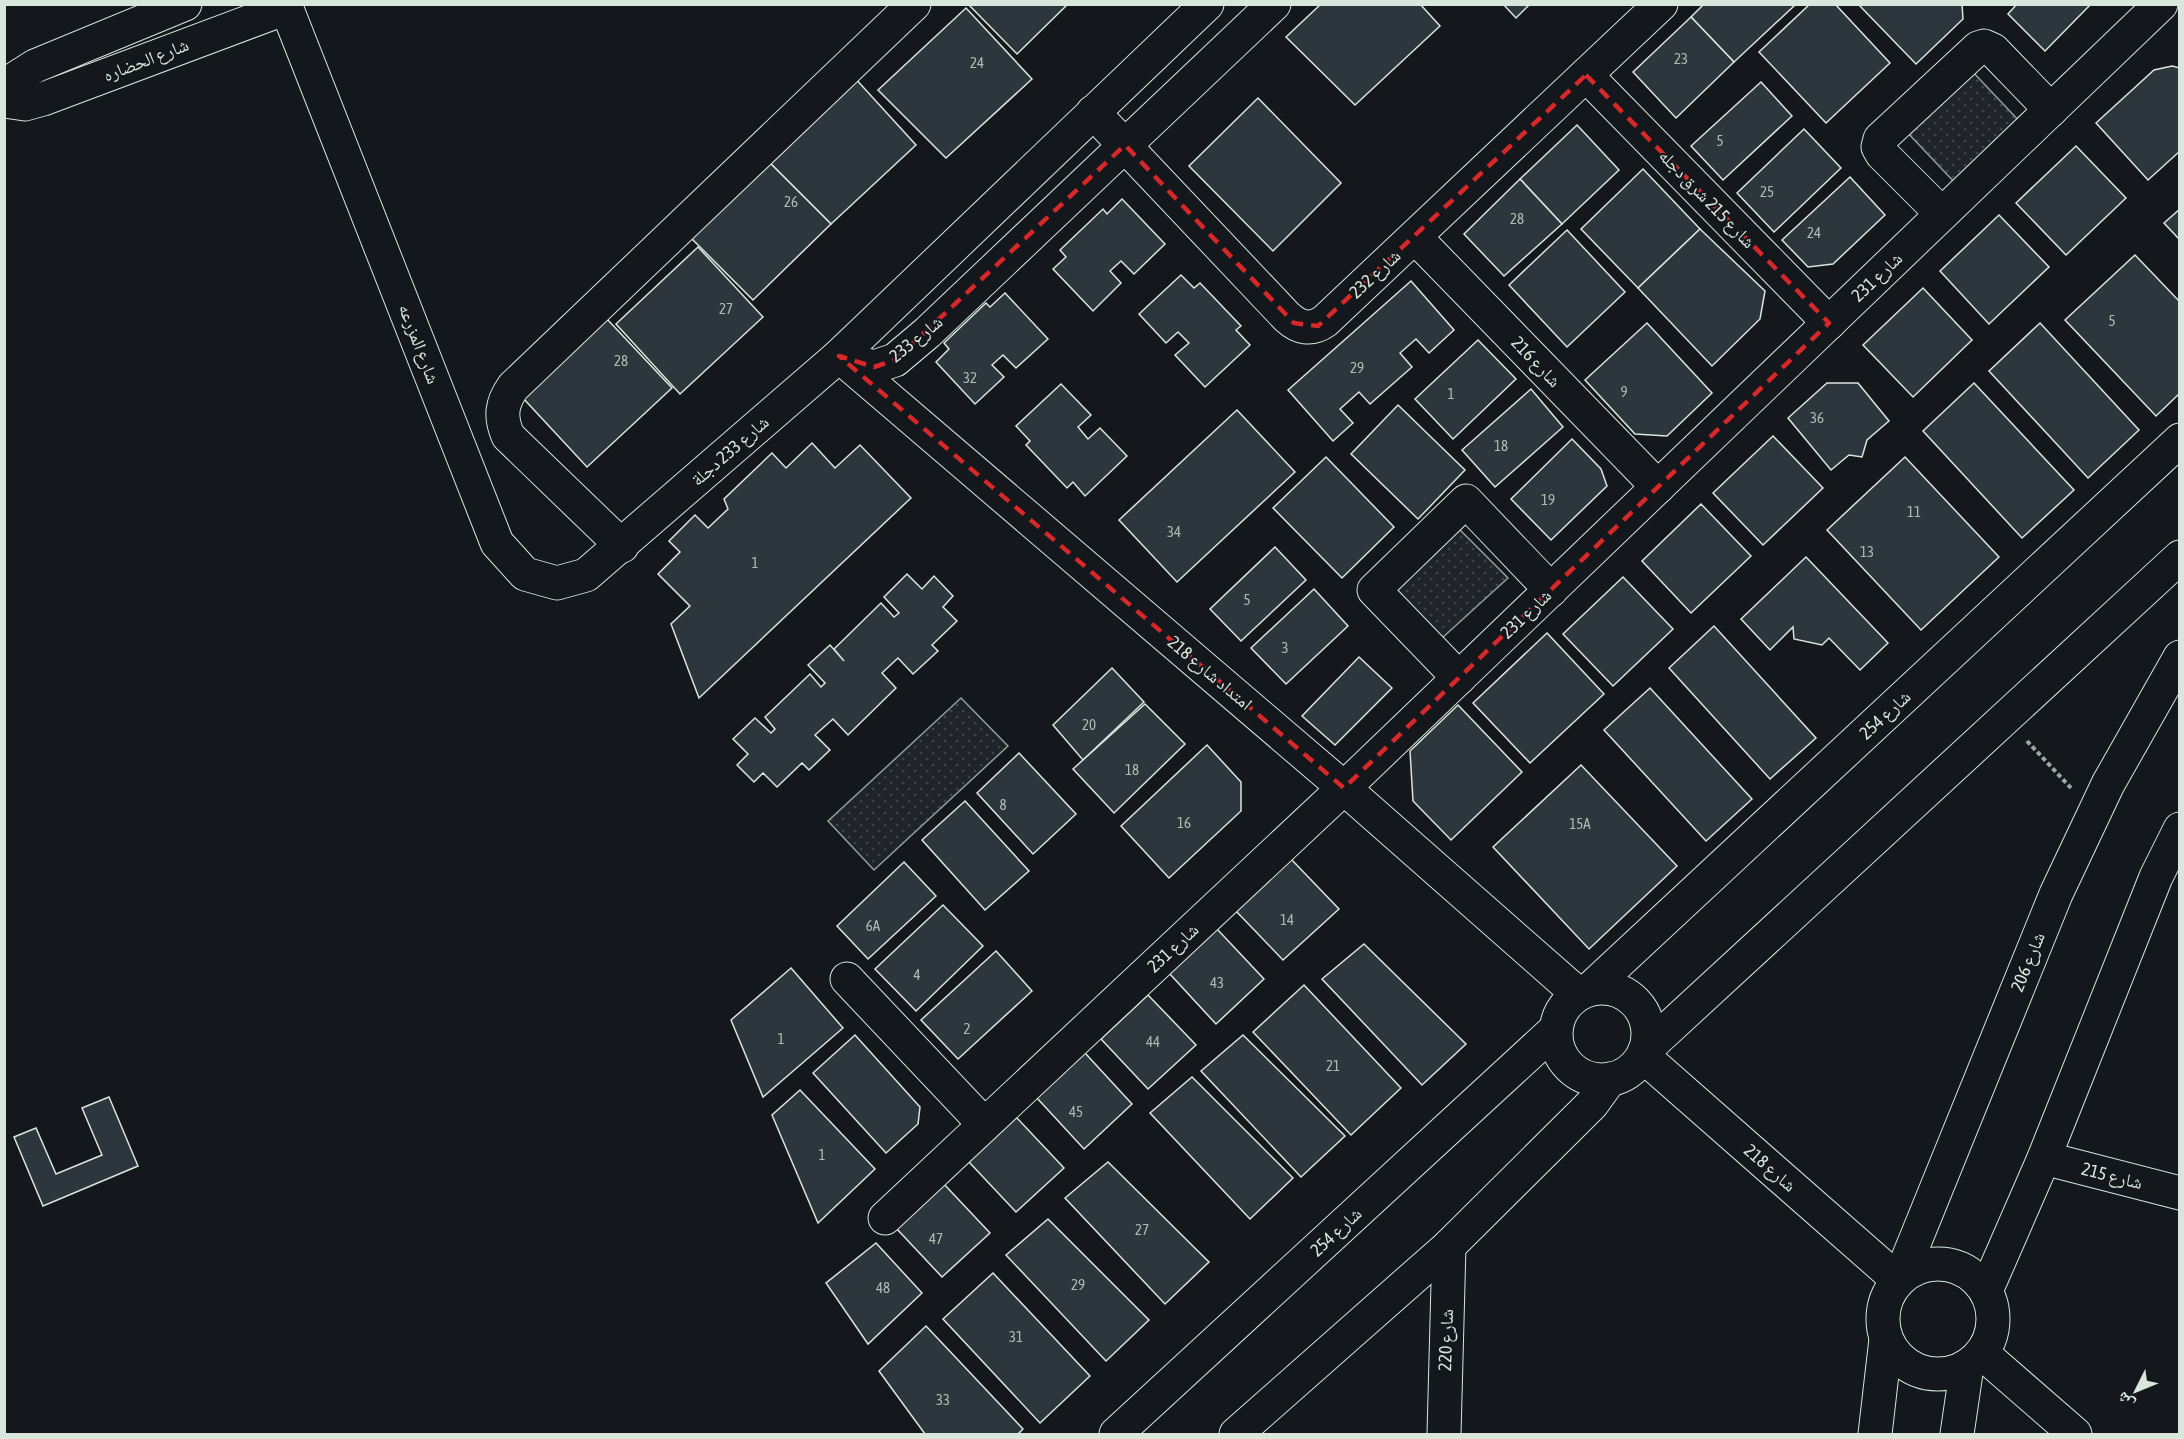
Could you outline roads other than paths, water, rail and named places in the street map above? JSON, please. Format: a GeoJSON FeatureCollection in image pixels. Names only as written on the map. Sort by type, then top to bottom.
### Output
{"type":"FeatureCollection","features":[{"type":"Feature","properties":{"kind":"street","name":"شارع الحضاره"},"geometry":{"type":"LineString","coordinates":[[4,90],[35,66],[184,4]]}},
{"type":"Feature","properties":{"kind":"street"},"geometry":{"type":"LineString","coordinates":[[622,546],[508,436],[503,423],[502,410],[506,398],[513,387],[914,4]]}},
{"type":"Feature","properties":{"kind":"street"},"geometry":{"type":"LineString","coordinates":[[839,356],[1207,4]]}},
{"type":"Feature","properties":{"kind":"street","name":"شارع 233"},"geometry":{"type":"LineString","coordinates":[[839,356],[874,367],[895,360],[927,333],[1274,4]]}},
{"type":"Feature","properties":{"kind":"street","name":"شارع 232"},"geometry":{"type":"LineString","coordinates":[[1093,112],[1287,317],[1301,327],[1318,326],[1661,4]]}},
{"type":"Feature","properties":{"kind":"street","name":"شارع 231"},"geometry":{"type":"LineString","coordinates":[[885,1218],[1344,788],[2161,4]]}},
{"type":"Feature","properties":{"kind":"street"},"geometry":{"type":"LineString","coordinates":[[2173,4],[2180,11]]}},
{"type":"Feature","properties":{"kind":"street","name":"شارع الحضاره"},"geometry":{"type":"LineString","coordinates":[[4,101],[25,104],[43,99],[286,6]]}},
{"type":"Feature","properties":{"kind":"street","name":"شارع المزرعه"},"geometry":{"type":"LineString","coordinates":[[286,6],[497,543],[525,574],[557,583],[586,575],[622,546]]}},
{"type":"Feature","properties":{"kind":"street"},"geometry":{"type":"LineString","coordinates":[[1942,214],[1882,154],[1878,147],[1880,139],[1978,48],[1984,46],[1993,50],[2051,110]]}},
{"type":"Feature","properties":{"kind":"street","name":"شارع 215 شرق دجله"},"geometry":{"type":"LineString","coordinates":[[1586,75],[1828,323]]}},
{"type":"Feature","properties":{"kind":"street","name":"شارع 216"},"geometry":{"type":"LineString","coordinates":[[1415,237],[1658,487]]}},
{"type":"Feature","properties":{"kind":"street","name":"شارع 233 دجلة"},"geometry":{"type":"LineString","coordinates":[[622,546],[839,356]]}},
{"type":"Feature","properties":{"kind":"street","name":"امتداد شارع 218"},"geometry":{"type":"LineString","coordinates":[[839,356],[1584,992]]}},
{"type":"Feature","properties":{"kind":"street","name":"شارع 254"},"geometry":{"type":"LineString","coordinates":[[1584,992],[2180,440]]}},
{"type":"Feature","properties":{"kind":"street"},"geometry":{"type":"LineString","coordinates":[[1459,678],[1374,590],[1466,501],[1551,590]]}},
{"type":"Feature","properties":{"kind":"street"},"geometry":{"type":"LineString","coordinates":[[1644,1053],[1648,1037],[1647,1025],[1643,1013],[1626,995],[1602,988],[1584,992],[1567,1003],[1556,1029],[1557,1043],[1570,1068],[1589,1077],[1610,1079],[1623,1075],[1634,1067],[1644,1053],[2180,557]]}},
{"type":"Feature","properties":{"kind":"street","name":"شارع 206"},"geometry":{"type":"LineString","coordinates":[[1899,1279],[2056,894],[2108,784],[2180,657]]}},
{"type":"Feature","properties":{"kind":"street"},"geometry":{"type":"LineString","coordinates":[[1986,1291],[2044,1158],[2156,878],[2177,838]]}},
{"type":"Feature","properties":{"kind":"street"},"geometry":{"type":"LineString","coordinates":[[847,979],[984,1124]]}},
{"type":"Feature","properties":{"kind":"street","name":"شارع 254"},"geometry":{"type":"LineString","coordinates":[[1116,1434],[1556,1029]]}},
{"type":"Feature","properties":{"kind":"street","name":"شارع 218"},"geometry":{"type":"LineString","coordinates":[[1644,1053],[1899,1279]]}},
{"type":"Feature","properties":{"kind":"street"},"geometry":{"type":"LineString","coordinates":[[1236,1434],[1449,1246],[1592,1104],[1610,1079]]}},
{"type":"Feature","properties":{"kind":"street","name":"شارع 215"},"geometry":{"type":"LineString","coordinates":[[2044,1158],[2180,1193]]}},
{"type":"Feature","properties":{"kind":"street","name":"شارع 220"},"geometry":{"type":"LineString","coordinates":[[1444,1434],[1449,1246]]}},
{"type":"Feature","properties":{"kind":"street"},"geometry":{"type":"LineString","coordinates":[[1875,1434],[1886,1339],[1883,1323],[1884,1307],[1899,1279],[1917,1268],[1936,1263],[1955,1266],[1972,1276],[1986,1291],[1992,1306],[1993,1322],[1990,1339],[1974,1359],[1952,1372],[1936,1374],[1921,1371],[1906,1364],[1894,1353],[1886,1339]]}},
{"type":"Feature","properties":{"kind":"street"},"geometry":{"type":"LineString","coordinates":[[1957,1434],[1974,1359]]}},
{"type":"Feature","properties":{"kind":"street"},"geometry":{"type":"LineString","coordinates":[[1974,1359],[2075,1434]]}}]}
